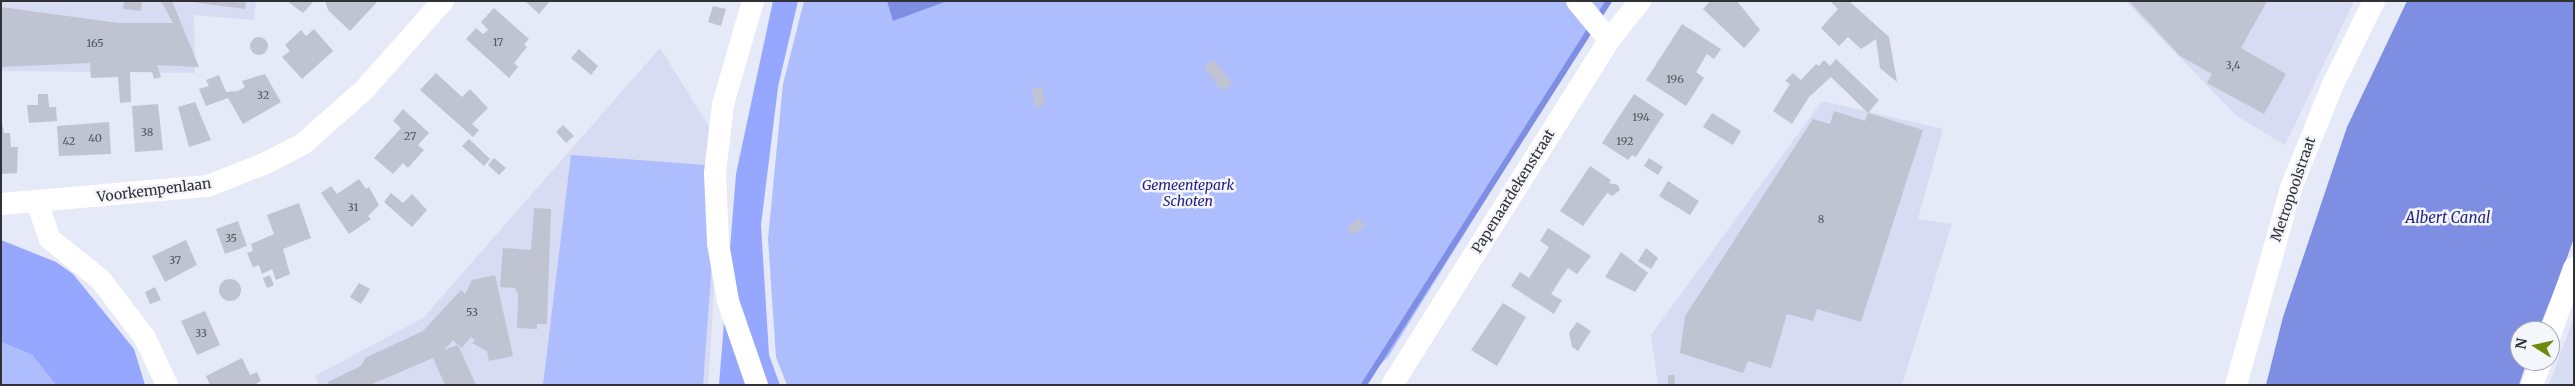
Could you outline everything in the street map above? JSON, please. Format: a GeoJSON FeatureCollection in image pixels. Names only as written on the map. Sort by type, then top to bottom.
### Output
{"type":"FeatureCollection","features":[{"type":"Feature","properties":{"kind":"street","name":"Voorkempenlaan"},"geometry":{"type":"LineString","coordinates":[[37,202],[208,186],[266,163],[303,144],[364,90],[443,1]]}},
{"type":"Feature","properties":{"kind":"street"},"geometry":{"type":"LineString","coordinates":[[753,1],[723,104],[715,172],[718,243],[728,301],[757,385]]}},
{"type":"Feature","properties":{"kind":"street"},"geometry":{"type":"LineString","coordinates":[[1577,1],[1603,31]]}},
{"type":"Feature","properties":{"kind":"street","name":"Papenaardekenstraat"},"geometry":{"type":"LineString","coordinates":[[1392,385],[1603,31],[1640,1]]}},
{"type":"Feature","properties":{"kind":"street","name":"Metropoolstraat"},"geometry":{"type":"LineString","coordinates":[[2236,385],[2291,188],[2333,84],[2374,1]]}},
{"type":"Feature","properties":{"kind":"street"},"geometry":{"type":"LineString","coordinates":[[1,204],[37,202],[50,239],[101,280],[145,338],[167,385]]}},
{"type":"Feature","properties":{"kind":"street"},"geometry":{"type":"LineString","coordinates":[[2555,321],[2574,268]]}},
{"type":"Feature","properties":{"kind":"street"},"geometry":{"type":"LineString","coordinates":[[2532,385],[2537,371]]}},
{"type":"Feature","properties":{"kind":"shaded area"},"geometry":{"type":"Polygon","coordinates":[[[1,1],[256,1],[254,20],[194,15],[195,73],[1,71],[1,1]]]}},
{"type":"Feature","properties":{"kind":"shaded area"},"geometry":{"type":"Polygon","coordinates":[[[773,1],[798,1],[778,87],[761,225],[769,355],[780,385],[719,385],[736,174],[773,1]]]}},
{"type":"Feature","properties":{"kind":"shaded area"},"geometry":{"type":"Polygon","coordinates":[[[2125,1],[2354,1],[2285,145],[2237,116],[2125,1]]]}},
{"type":"Feature","properties":{"kind":"shaded area"},"geometry":{"type":"Polygon","coordinates":[[[660,48],[723,149],[708,385],[319,385],[315,376],[423,318],[660,48]]]}},
{"type":"Feature","properties":{"kind":"shaded area"},"geometry":{"type":"Polygon","coordinates":[[[1822,101],[1943,129],[1918,219],[1952,224],[1902,385],[1658,385],[1651,335],[1822,101]]]}},
{"type":"Feature","properties":{"kind":"shaded area"},"geometry":{"type":"Polygon","coordinates":[[[1,240],[56,262],[73,274],[134,349],[145,385],[56,385],[32,355],[1,342],[1,240]]]}},
{"type":"Feature","properties":{"kind":"shaded area"},"geometry":{"type":"Polygon","coordinates":[[[2574,317],[2574,385],[2549,385],[2554,371],[2560,371],[2560,355],[2574,317]]]}},
{"type":"Feature","properties":{"kind":"green space","name":"Gemeentepark Schoten"},"geometry":{"type":"Polygon","coordinates":[[[804,1],[1609,1],[1388,357],[1360,385],[787,385],[776,357],[768,239],[783,84],[804,1]]]}},
{"type":"Feature","properties":{"kind":"green space"},"geometry":{"type":"Polygon","coordinates":[[[571,155],[719,166],[703,385],[543,385],[571,155]]]}},
{"type":"Feature","properties":{"kind":"green space"},"geometry":{"type":"Polygon","coordinates":[[[1,342],[32,355],[56,385],[1,385],[1,342]]]}},
{"type":"Feature","properties":{"kind":"water"},"geometry":{"type":"Polygon","coordinates":[[[887,1],[947,1],[893,21],[887,1]]]}},
{"type":"Feature","properties":{"kind":"water","name":"Albert Canal"},"geometry":{"type":"Polygon","coordinates":[[[2407,1],[2574,1],[2574,238],[2542,321],[2510,321],[2510,371],[2524,371],[2519,385],[2266,385],[2283,317],[2347,127],[2407,1]]]}},
{"type":"Feature","properties":{"kind":"building"},"geometry":{"type":"Polygon","coordinates":[[[124,1],[142,1],[141,11],[123,9],[124,1]]]}},
{"type":"Feature","properties":{"kind":"building"},"geometry":{"type":"Polygon","coordinates":[[[161,1],[172,1],[199,67],[157,65],[161,77],[154,79],[152,72],[130,72],[131,102],[120,103],[118,77],[91,78],[90,63],[1,67],[1,7],[118,23],[173,23],[161,1]]]}},
{"type":"Feature","properties":{"kind":"building"},"geometry":{"type":"Polygon","coordinates":[[[185,1],[246,1],[245,9],[185,1]]]}},
{"type":"Feature","properties":{"kind":"building"},"geometry":{"type":"Polygon","coordinates":[[[287,1],[314,1],[303,13],[287,1]]]}},
{"type":"Feature","properties":{"kind":"building"},"geometry":{"type":"Polygon","coordinates":[[[325,1],[378,1],[350,31],[328,10],[325,1]]]}},
{"type":"Feature","properties":{"kind":"building"},"geometry":{"type":"Polygon","coordinates":[[[525,1],[550,1],[539,14],[525,1]]]}},
{"type":"Feature","properties":{"kind":"building"},"geometry":{"type":"Polygon","coordinates":[[[1710,1],[1737,1],[1760,30],[1744,48],[1703,9],[1710,1]]]}},
{"type":"Feature","properties":{"kind":"building"},"geometry":{"type":"Polygon","coordinates":[[[1830,1],[1849,1],[1889,37],[1897,82],[1880,68],[1876,39],[1861,49],[1848,37],[1839,46],[1821,28],[1838,9],[1830,1]]]}},
{"type":"Feature","properties":{"kind":"building"},"geometry":{"type":"Polygon","coordinates":[[[2129,1],[2267,1],[2241,48],[2286,74],[2264,114],[2207,83],[2212,74],[2180,56],[2129,1]]]}},
{"type":"Feature","properties":{"kind":"building"},"geometry":{"type":"Polygon","coordinates":[[[713,6],[726,9],[721,26],[708,22],[713,6]]]}},
{"type":"Feature","properties":{"kind":"building"},"geometry":{"type":"Polygon","coordinates":[[[494,8],[529,39],[524,44],[527,47],[514,63],[518,67],[509,78],[466,39],[476,28],[483,34],[488,30],[481,22],[494,8]]]}},
{"type":"Feature","properties":{"kind":"building"},"geometry":{"type":"Polygon","coordinates":[[[1682,24],[1721,49],[1714,59],[1707,54],[1696,72],[1704,78],[1686,106],[1646,80],[1682,24]]]}},
{"type":"Feature","properties":{"kind":"building"},"geometry":{"type":"Polygon","coordinates":[[[314,29],[333,51],[302,79],[282,57],[290,51],[285,45],[301,30],[306,36],[314,29]]]}},
{"type":"Feature","properties":{"kind":"building"},"geometry":{"type":"Polygon","coordinates":[[[259,37],[265,40],[268,46],[265,52],[259,55],[253,52],[250,46],[253,40],[259,37]]]}},
{"type":"Feature","properties":{"kind":"building"},"geometry":{"type":"Polygon","coordinates":[[[579,49],[598,66],[591,75],[571,58],[579,49]]]}},
{"type":"Feature","properties":{"kind":"building"},"geometry":{"type":"Polygon","coordinates":[[[1836,59],[1879,100],[1868,113],[1831,77],[1809,97],[1792,124],[1773,111],[1790,84],[1785,81],[1793,73],[1801,80],[1816,64],[1819,66],[1824,60],[1830,66],[1836,59]]]}},
{"type":"Feature","properties":{"kind":"building"},"geometry":{"type":"Polygon","coordinates":[[[1214,60],[1232,83],[1222,91],[1204,67],[1214,60]]]}},
{"type":"Feature","properties":{"kind":"building"},"geometry":{"type":"Polygon","coordinates":[[[436,73],[462,97],[470,89],[488,108],[472,124],[479,130],[473,137],[420,90],[436,73]]]}},
{"type":"Feature","properties":{"kind":"building"},"geometry":{"type":"Polygon","coordinates":[[[265,74],[281,102],[243,124],[228,98],[206,106],[199,89],[209,86],[206,80],[219,75],[226,92],[238,91],[245,87],[242,81],[265,74]]]}},
{"type":"Feature","properties":{"kind":"building"},"geometry":{"type":"Polygon","coordinates":[[[1042,87],[1045,105],[1035,107],[1032,89],[1042,87]]]}},
{"type":"Feature","properties":{"kind":"building"},"geometry":{"type":"Polygon","coordinates":[[[38,94],[48,94],[49,107],[56,107],[57,121],[29,123],[27,105],[38,105],[38,94]]]}},
{"type":"Feature","properties":{"kind":"building"},"geometry":{"type":"Polygon","coordinates":[[[1634,94],[1664,114],[1636,157],[1632,155],[1628,160],[1602,143],[1634,94]]]}},
{"type":"Feature","properties":{"kind":"building"},"geometry":{"type":"Polygon","coordinates":[[[195,102],[211,140],[189,147],[178,107],[195,102]]]}},
{"type":"Feature","properties":{"kind":"building"},"geometry":{"type":"Polygon","coordinates":[[[158,104],[163,150],[135,152],[132,106],[158,104]]]}},
{"type":"Feature","properties":{"kind":"building"},"geometry":{"type":"Polygon","coordinates":[[[403,109],[429,133],[418,145],[424,150],[408,168],[403,163],[393,174],[374,158],[401,128],[393,121],[403,109]]]}},
{"type":"Feature","properties":{"kind":"building"},"geometry":{"type":"Polygon","coordinates":[[[1834,111],[1865,121],[1868,113],[1923,130],[1861,322],[1817,309],[1813,321],[1787,314],[1771,368],[1748,361],[1743,373],[1680,353],[1685,316],[1813,119],[1830,124],[1834,111]]]}},
{"type":"Feature","properties":{"kind":"building"},"geometry":{"type":"Polygon","coordinates":[[[1712,113],[1741,131],[1733,145],[1703,127],[1712,113]]]}},
{"type":"Feature","properties":{"kind":"building"},"geometry":{"type":"Polygon","coordinates":[[[1,118],[4,133],[10,133],[11,147],[18,147],[17,173],[1,174],[1,118]]]}},
{"type":"Feature","properties":{"kind":"building"},"geometry":{"type":"Polygon","coordinates":[[[109,122],[111,154],[59,156],[57,126],[109,122]]]}},
{"type":"Feature","properties":{"kind":"building"},"geometry":{"type":"Polygon","coordinates":[[[563,125],[574,136],[566,143],[556,132],[563,125]]]}},
{"type":"Feature","properties":{"kind":"building"},"geometry":{"type":"Polygon","coordinates":[[[469,139],[490,159],[484,166],[462,146],[469,139]]]}},
{"type":"Feature","properties":{"kind":"building"},"geometry":{"type":"Polygon","coordinates":[[[494,158],[506,168],[499,175],[488,165],[494,158]]]}},
{"type":"Feature","properties":{"kind":"building"},"geometry":{"type":"Polygon","coordinates":[[[1649,158],[1663,167],[1658,175],[1644,166],[1649,158]]]}},
{"type":"Feature","properties":{"kind":"building"},"geometry":{"type":"Polygon","coordinates":[[[1590,166],[1611,180],[1609,183],[1618,185],[1620,190],[1612,196],[1607,193],[1583,226],[1560,211],[1590,166]]]}},
{"type":"Feature","properties":{"kind":"building"},"geometry":{"type":"Polygon","coordinates":[[[359,179],[366,189],[369,187],[379,205],[368,216],[371,219],[349,234],[321,193],[331,186],[337,194],[359,179]]]}},
{"type":"Feature","properties":{"kind":"building"},"geometry":{"type":"Polygon","coordinates":[[[1668,181],[1699,201],[1690,215],[1659,196],[1668,181]]]}},
{"type":"Feature","properties":{"kind":"building"},"geometry":{"type":"Polygon","coordinates":[[[391,193],[403,203],[412,194],[427,210],[412,227],[384,202],[391,193]]]}},
{"type":"Feature","properties":{"kind":"building"},"geometry":{"type":"Polygon","coordinates":[[[299,203],[311,238],[283,249],[290,274],[276,280],[272,269],[262,274],[259,265],[253,267],[247,253],[253,251],[251,244],[274,234],[267,215],[299,203]]]}},
{"type":"Feature","properties":{"kind":"building"},"geometry":{"type":"Polygon","coordinates":[[[534,208],[551,209],[547,324],[537,324],[537,329],[517,328],[518,294],[515,288],[500,287],[503,248],[531,250],[534,208]]]}},
{"type":"Feature","properties":{"kind":"building"},"geometry":{"type":"Polygon","coordinates":[[[1359,218],[1365,226],[1353,235],[1347,227],[1359,218]]]}},
{"type":"Feature","properties":{"kind":"building"},"geometry":{"type":"Polygon","coordinates":[[[238,221],[247,246],[225,254],[216,229],[238,221]]]}},
{"type":"Feature","properties":{"kind":"building"},"geometry":{"type":"Polygon","coordinates":[[[1548,228],[1591,256],[1577,274],[1568,268],[1551,294],[1562,300],[1554,314],[1511,286],[1520,272],[1529,278],[1549,247],[1540,241],[1548,228]]]}},
{"type":"Feature","properties":{"kind":"building"},"geometry":{"type":"Polygon","coordinates":[[[186,240],[197,265],[165,282],[152,256],[186,240]]]}},
{"type":"Feature","properties":{"kind":"building"},"geometry":{"type":"Polygon","coordinates":[[[1646,248],[1658,258],[1651,269],[1638,261],[1646,248]]]}},
{"type":"Feature","properties":{"kind":"building"},"geometry":{"type":"Polygon","coordinates":[[[1621,252],[1648,273],[1635,292],[1605,277],[1621,252]]]}},
{"type":"Feature","properties":{"kind":"building"},"geometry":{"type":"Polygon","coordinates":[[[270,275],[274,285],[267,288],[263,278],[270,275]]]}},
{"type":"Feature","properties":{"kind":"building"},"geometry":{"type":"Polygon","coordinates":[[[495,275],[513,356],[489,361],[487,351],[472,343],[475,340],[471,337],[462,348],[453,340],[444,350],[458,345],[476,385],[445,385],[433,358],[370,385],[329,385],[328,382],[361,366],[365,358],[423,331],[461,290],[465,294],[472,280],[495,275]]]}},
{"type":"Feature","properties":{"kind":"building"},"geometry":{"type":"Polygon","coordinates":[[[230,279],[238,282],[241,290],[238,298],[230,301],[222,298],[219,290],[222,282],[230,279]]]}},
{"type":"Feature","properties":{"kind":"building"},"geometry":{"type":"Polygon","coordinates":[[[359,283],[370,289],[361,304],[350,297],[359,283]]]}},
{"type":"Feature","properties":{"kind":"building"},"geometry":{"type":"Polygon","coordinates":[[[155,287],[161,300],[150,304],[145,292],[155,287]]]}},
{"type":"Feature","properties":{"kind":"building"},"geometry":{"type":"Polygon","coordinates":[[[1503,303],[1526,317],[1497,366],[1471,350],[1503,303]]]}},
{"type":"Feature","properties":{"kind":"building"},"geometry":{"type":"Polygon","coordinates":[[[205,311],[220,345],[197,355],[181,321],[205,311]]]}},
{"type":"Feature","properties":{"kind":"building"},"geometry":{"type":"Polygon","coordinates":[[[1577,322],[1591,331],[1578,351],[1572,347],[1569,333],[1577,322]]]}},
{"type":"Feature","properties":{"kind":"building"},"geometry":{"type":"Polygon","coordinates":[[[242,358],[250,375],[257,372],[261,381],[254,385],[210,385],[206,376],[242,358]]]}},
{"type":"Feature","properties":{"kind":"building"},"geometry":{"type":"Polygon","coordinates":[[[1668,375],[1674,375],[1675,385],[1668,385],[1668,375]]]}},
{"type":"Feature","properties":{"kind":"waterway"},"geometry":{"type":"LineString","coordinates":[[1598,18],[1609,1]]}},
{"type":"Feature","properties":{"kind":"waterway"},"geometry":{"type":"LineString","coordinates":[[1364,385],[1593,26]]}}]}
